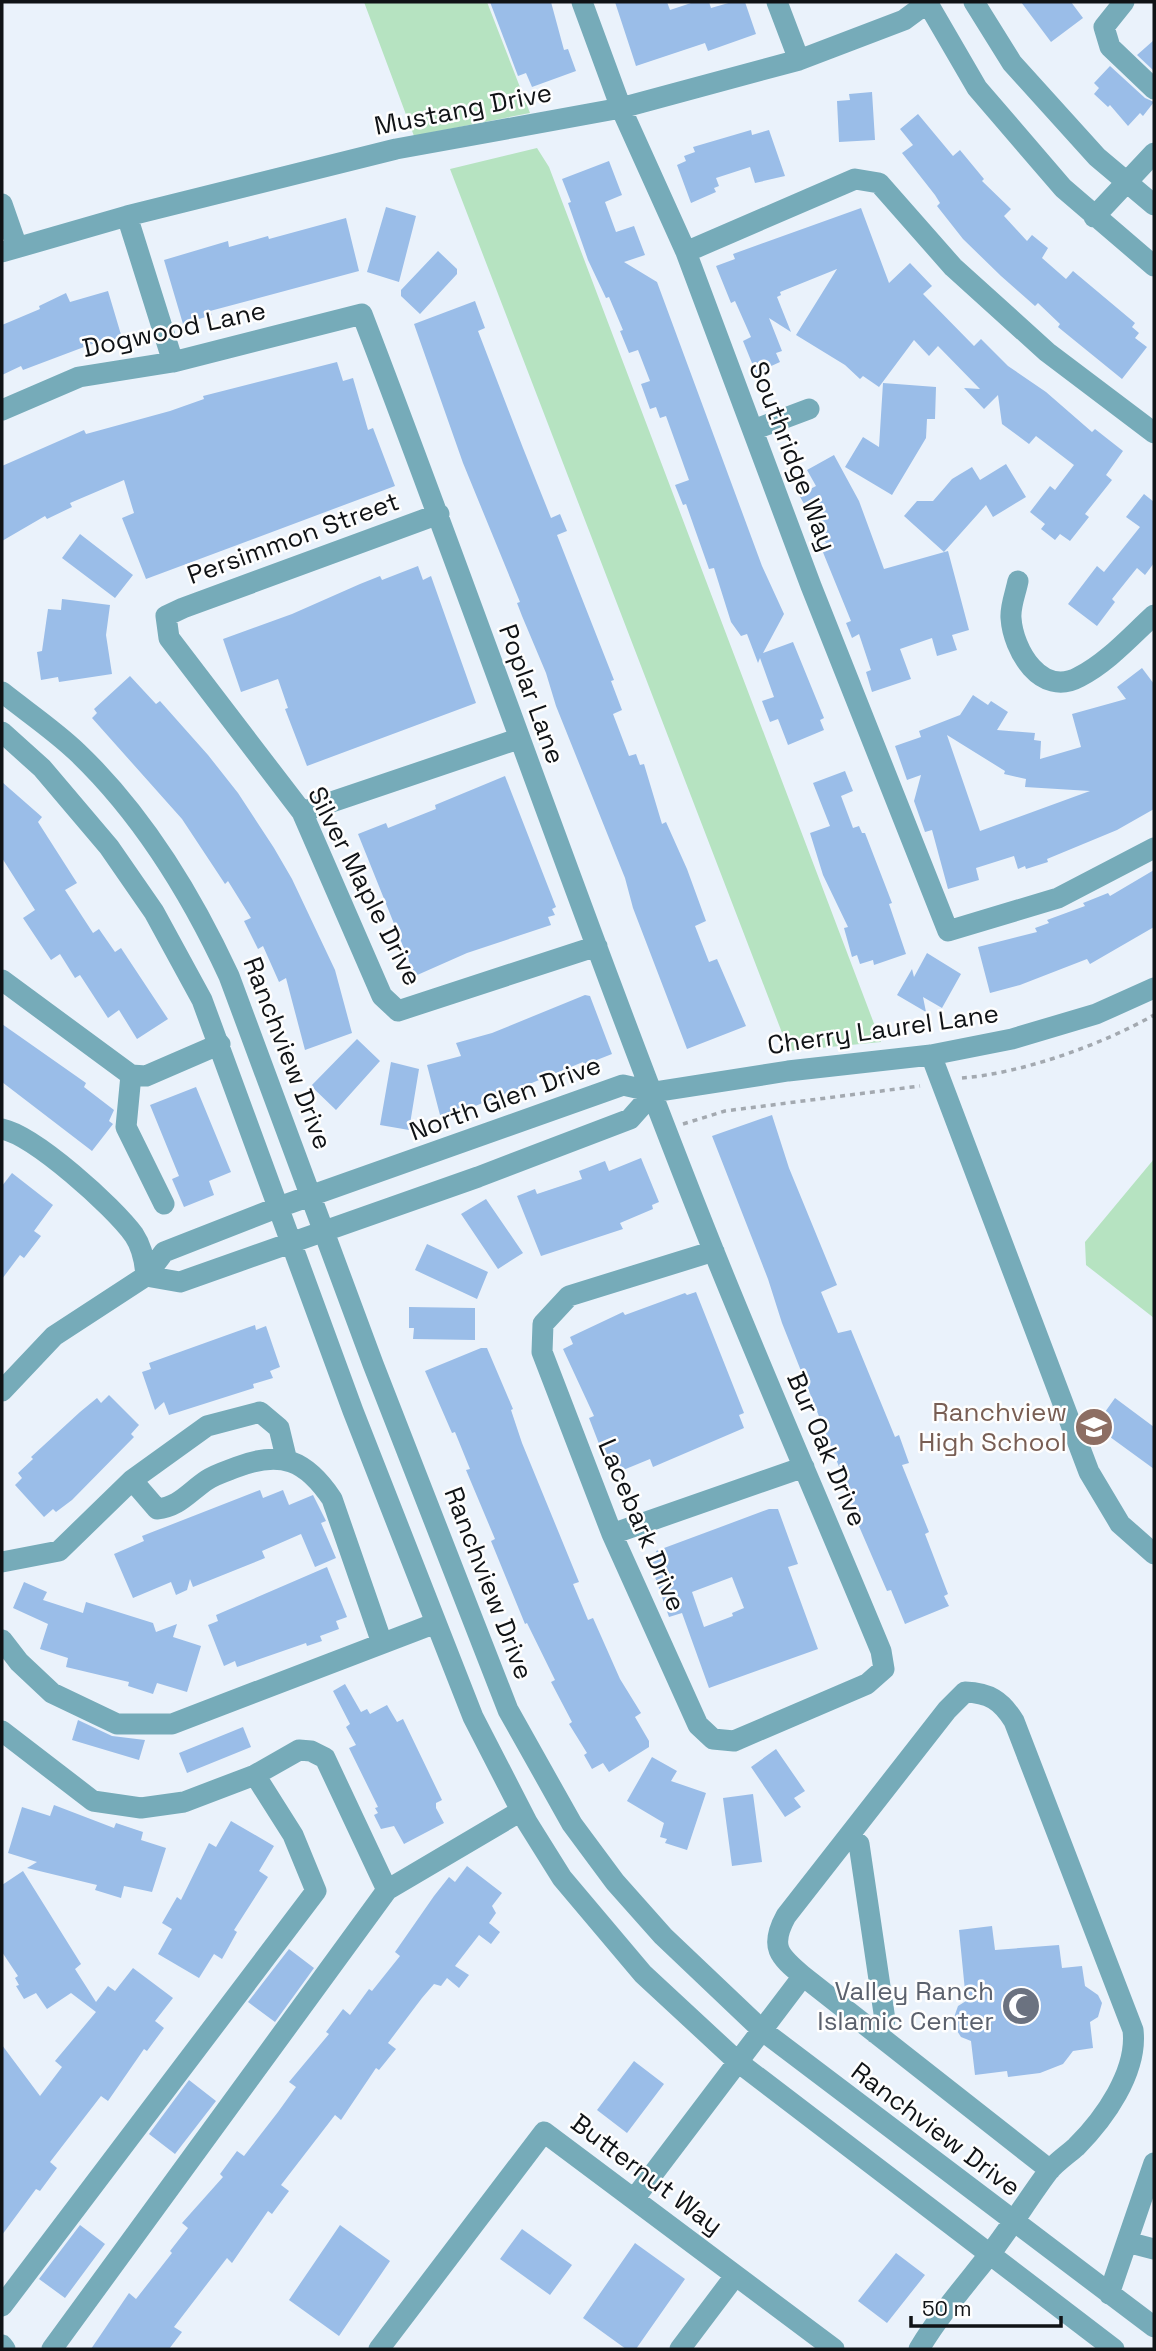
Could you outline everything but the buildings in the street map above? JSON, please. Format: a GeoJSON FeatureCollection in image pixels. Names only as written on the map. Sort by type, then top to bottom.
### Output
{"type":"FeatureCollection","features":[{"type":"Feature","properties":{"kind":"street","name":"Southridge Way"},"geometry":{"type":"LineString","coordinates":[[582,2],[621,108],[687,252],[753,430],[948,931],[1058,898],[1154,848]]}},
{"type":"Feature","properties":{"kind":"street"},"geometry":{"type":"LineString","coordinates":[[777,2],[799,60]]}},
{"type":"Feature","properties":{"kind":"street","name":"Mustang Drive"},"geometry":{"type":"LineString","coordinates":[[9,249],[127,216],[396,149],[621,108],[799,60],[904,19],[927,2]]}},
{"type":"Feature","properties":{"kind":"street"},"geometry":{"type":"LineString","coordinates":[[927,2],[977,88],[1063,188],[1154,266]]}},
{"type":"Feature","properties":{"kind":"street"},"geometry":{"type":"LineString","coordinates":[[974,2],[1012,63],[1097,157],[1154,205]]}},
{"type":"Feature","properties":{"kind":"street"},"geometry":{"type":"LineString","coordinates":[[1124,2],[1104,27],[1110,47],[1154,89]]}},
{"type":"Feature","properties":{"kind":"street"},"geometry":{"type":"LineString","coordinates":[[1094,217],[1154,153]]}},
{"type":"Feature","properties":{"kind":"street"},"geometry":{"type":"LineString","coordinates":[[687,252],[855,179],[879,183],[971,284],[1047,352],[1154,433]]}},
{"type":"Feature","properties":{"kind":"street"},"geometry":{"type":"LineString","coordinates":[[2,204],[9,249]]}},
{"type":"Feature","properties":{"kind":"street"},"geometry":{"type":"LineString","coordinates":[[127,216],[173,362]]}},
{"type":"Feature","properties":{"kind":"street","name":"Dogwood Lane"},"geometry":{"type":"LineString","coordinates":[[2,410],[79,377],[173,362],[362,314]]}},
{"type":"Feature","properties":{"kind":"street","name":"Poplar Lane"},"geometry":{"type":"LineString","coordinates":[[362,314],[439,514],[518,739],[668,1129]]}},
{"type":"Feature","properties":{"kind":"street"},"geometry":{"type":"LineString","coordinates":[[753,430],[809,409]]}},
{"type":"Feature","properties":{"kind":"street","name":"Persimmon Street"},"geometry":{"type":"LineString","coordinates":[[166,616],[439,514]]}},
{"type":"Feature","properties":{"kind":"street"},"geometry":{"type":"LineString","coordinates":[[1018,581],[1010,614],[1014,642],[1035,673],[1055,682],[1077,679],[1102,662],[1154,615]]}},
{"type":"Feature","properties":{"kind":"street","name":"Silver Maple Drive"},"geometry":{"type":"LineString","coordinates":[[166,616],[169,638],[302,812],[383,996],[398,1011],[597,946]]}},
{"type":"Feature","properties":{"kind":"street","name":"Ranchview Drive"},"geometry":{"type":"LineString","coordinates":[[2,692],[76,751],[110,788],[153,841],[201,917],[229,976],[313,1195],[383,1389],[514,1721],[572,1824],[615,1882],[663,1936],[763,2031],[1013,2223],[1154,2327]]}},
{"type":"Feature","properties":{"kind":"street"},"geometry":{"type":"LineString","coordinates":[[2,732],[42,768],[82,812],[154,912],[202,1000],[473,1717],[521,1811],[562,1878],[603,1930],[691,2021],[738,2062],[1114,2349]]}},
{"type":"Feature","properties":{"kind":"street"},"geometry":{"type":"LineString","coordinates":[[302,812],[518,739]]}},
{"type":"Feature","properties":{"kind":"street"},"geometry":{"type":"LineString","coordinates":[[82,812],[110,788]]}},
{"type":"Feature","properties":{"kind":"street"},"geometry":{"type":"LineString","coordinates":[[2,980],[131,1075],[146,1076],[220,1044]]}},
{"type":"Feature","properties":{"kind":"street","name":"Cherry Laurel Lane"},"geometry":{"type":"LineString","coordinates":[[654,1092],[788,1071],[931,1055],[1024,1035],[1096,1014],[1154,988]]}},
{"type":"Feature","properties":{"kind":"street"},"geometry":{"type":"LineString","coordinates":[[931,1055],[1089,1472],[1120,1524],[1154,1554]]}},
{"type":"Feature","properties":{"kind":"street"},"geometry":{"type":"LineString","coordinates":[[131,1075],[126,1127],[164,1204]]}},
{"type":"Feature","properties":{"kind":"street","name":"North Glen Drive"},"geometry":{"type":"LineString","coordinates":[[2,1391],[54,1336],[146,1276],[164,1252],[279,1207],[623,1085],[654,1092]]}},
{"type":"Feature","properties":{"kind":"street"},"geometry":{"type":"LineString","coordinates":[[2,1129],[15,1132],[75,1176],[134,1235],[145,1260],[146,1276],[180,1282],[630,1119],[654,1092]]}},
{"type":"Feature","properties":{"kind":"street","name":"Bur Oak Drive"},"geometry":{"type":"LineString","coordinates":[[668,1129],[714,1251],[881,1651],[884,1669],[867,1684],[734,1741],[713,1740]]}},
{"type":"Feature","properties":{"kind":"street","name":"Lacebark Drive"},"geometry":{"type":"LineString","coordinates":[[713,1740],[698,1725],[612,1534],[542,1352],[543,1324],[569,1296],[714,1251]]}},
{"type":"Feature","properties":{"kind":"street"},"geometry":{"type":"LineString","coordinates":[[2,1562],[59,1551],[132,1480],[207,1426],[260,1412],[279,1427],[286,1457]]}},
{"type":"Feature","properties":{"kind":"street"},"geometry":{"type":"LineString","coordinates":[[132,1480],[158,1509],[173,1507],[209,1478],[255,1460],[286,1457],[320,1481],[332,1499],[382,1643]]}},
{"type":"Feature","properties":{"kind":"street"},"geometry":{"type":"LineString","coordinates":[[612,1534],[804,1467]]}},
{"type":"Feature","properties":{"kind":"street"},"geometry":{"type":"LineString","coordinates":[[2,1640],[19,1662],[52,1693],[117,1724],[172,1724],[436,1623]]}},
{"type":"Feature","properties":{"kind":"street"},"geometry":{"type":"LineString","coordinates":[[919,2349],[1050,2170],[1078,2145],[1114,2099],[1122,2085],[1135,2042],[1133,2030],[1014,1721],[1003,1703],[983,1693],[965,1692],[947,1710],[777,1933],[782,1958],[1050,2170]]}},
{"type":"Feature","properties":{"kind":"street"},"geometry":{"type":"LineString","coordinates":[[2,1731],[93,1801],[141,1808],[184,1802],[255,1775],[299,1750],[311,1751],[325,1758],[387,1890]]}},
{"type":"Feature","properties":{"kind":"street"},"geometry":{"type":"LineString","coordinates":[[2,2306],[316,1891],[293,1835],[255,1775]]}},
{"type":"Feature","properties":{"kind":"street"},"geometry":{"type":"LineString","coordinates":[[52,2349],[387,1890],[521,1811]]}},
{"type":"Feature","properties":{"kind":"street"},"geometry":{"type":"LineString","coordinates":[[849,1837],[859,1844],[885,2020],[875,2033]]}},
{"type":"Feature","properties":{"kind":"street"},"geometry":{"type":"LineString","coordinates":[[634,2199],[803,1976]]}},
{"type":"Feature","properties":{"kind":"street","name":"Butternut Way"},"geometry":{"type":"LineString","coordinates":[[379,2349],[544,2132],[834,2349]]}},
{"type":"Feature","properties":{"kind":"street"},"geometry":{"type":"LineString","coordinates":[[1109,2294],[1154,2163]]}},
{"type":"Feature","properties":{"kind":"street"},"geometry":{"type":"LineString","coordinates":[[1127,2242],[1154,2249]]}},
{"type":"Feature","properties":{"kind":"street"},"geometry":{"type":"LineString","coordinates":[[680,2349],[735,2276]]}},
{"type":"Feature","properties":{"kind":"street"},"geometry":{"type":"LineString","coordinates":[[2,2345],[5,2349]]}},
{"type":"Feature","properties":{"kind":"path"},"geometry":{"type":"LineString","coordinates":[[668,1129],[725,1111],[941,1082],[1032,1063],[1092,1044],[1154,1015]]}},
{"type":"Feature","properties":{"kind":"green space"},"geometry":{"type":"Polygon","coordinates":[[[364,2],[487,2],[530,113],[414,136],[364,2]]]}},
{"type":"Feature","properties":{"kind":"green space"},"geometry":{"type":"Polygon","coordinates":[[[537,148],[549,167],[881,1042],[789,1051],[450,169],[537,148]]]}},
{"type":"Feature","properties":{"kind":"green space"},"geometry":{"type":"Polygon","coordinates":[[[1154,1159],[1154,1318],[1086,1265],[1085,1242],[1154,1159]]]}},
{"type":"Feature","properties":{"kind":"place","name":"Ranchview High School"},"geometry":{"type":"Point","coordinates":[1094,1427]}},
{"type":"Feature","properties":{"kind":"place","name":"Valley Ranch Islamic Center"},"geometry":{"type":"Point","coordinates":[1021,2006]}}]}
